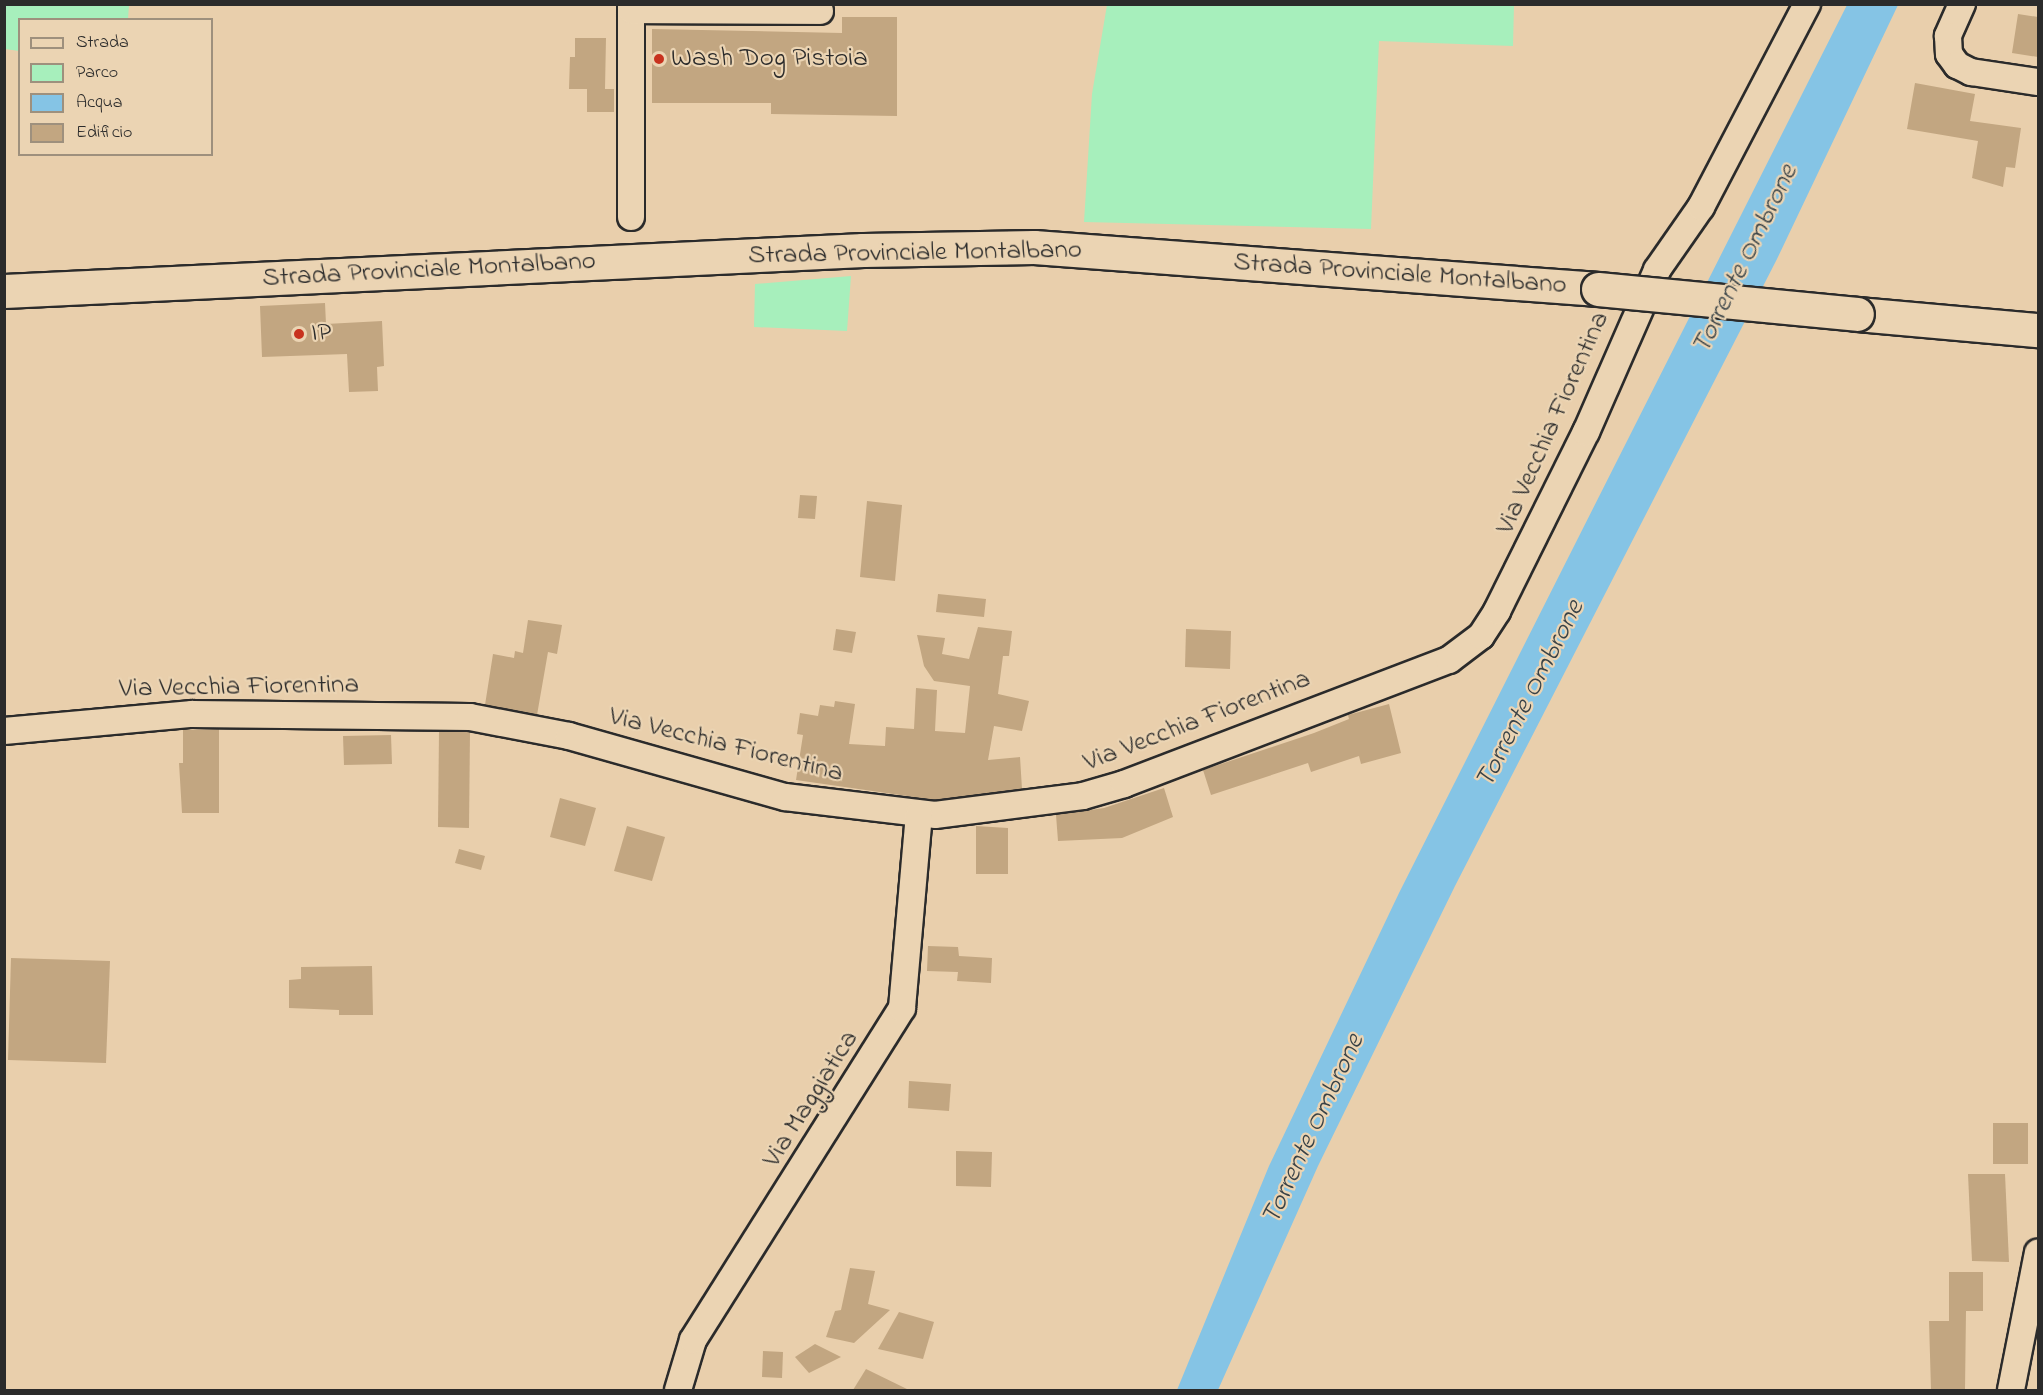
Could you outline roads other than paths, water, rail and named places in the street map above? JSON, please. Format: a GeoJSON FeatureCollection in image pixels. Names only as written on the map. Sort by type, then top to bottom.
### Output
{"type":"FeatureCollection","features":[{"type":"Feature","properties":{"kind":"main road","name":"Strada Provinciale Montalbano"},"geometry":{"type":"LineString","coordinates":[[4,291],[851,251],[1034,247],[1598,289],[2038,330]]}},
{"type":"Feature","properties":{"kind":"street","name":"Via Vecchia Fiorentina"},"geometry":{"type":"LineString","coordinates":[[4,731],[192,714],[460,716],[569,736],[785,797],[919,815],[1083,796],[1124,784],[1466,650],[1488,626],[1528,552],[1586,432],[1656,270],[1701,207],[1806,4]]}},
{"type":"Feature","properties":{"kind":"street"},"geometry":{"type":"LineString","coordinates":[[1962,4],[1948,36],[1949,54],[1958,65],[1971,72],[2038,81]]}},
{"type":"Feature","properties":{"kind":"street"},"geometry":{"type":"LineString","coordinates":[[631,217],[631,7],[820,11]]}},
{"type":"Feature","properties":{"kind":"street","name":"Via Maggiatica"},"geometry":{"type":"LineString","coordinates":[[678,1390],[693,1340],[902,1008],[919,815]]}},
{"type":"Feature","properties":{"kind":"street"},"geometry":{"type":"LineString","coordinates":[[2011,1390],[2038,1253]]}},
{"type":"Feature","properties":{"kind":"water","name":"Torrente Ombrone"},"geometry":{"type":"Polygon","coordinates":[[[1847,5],[1898,5],[1777,259],[1455,886],[1318,1166],[1218,1390],[1177,1390],[1269,1166],[1399,893],[1847,5]]]}},
{"type":"Feature","properties":{"kind":"place","name":"Wash Dog Pistoia"},"geometry":{"type":"Point","coordinates":[659,59]}},
{"type":"Feature","properties":{"kind":"place","name":"IP"},"geometry":{"type":"Point","coordinates":[299,334]}}]}
